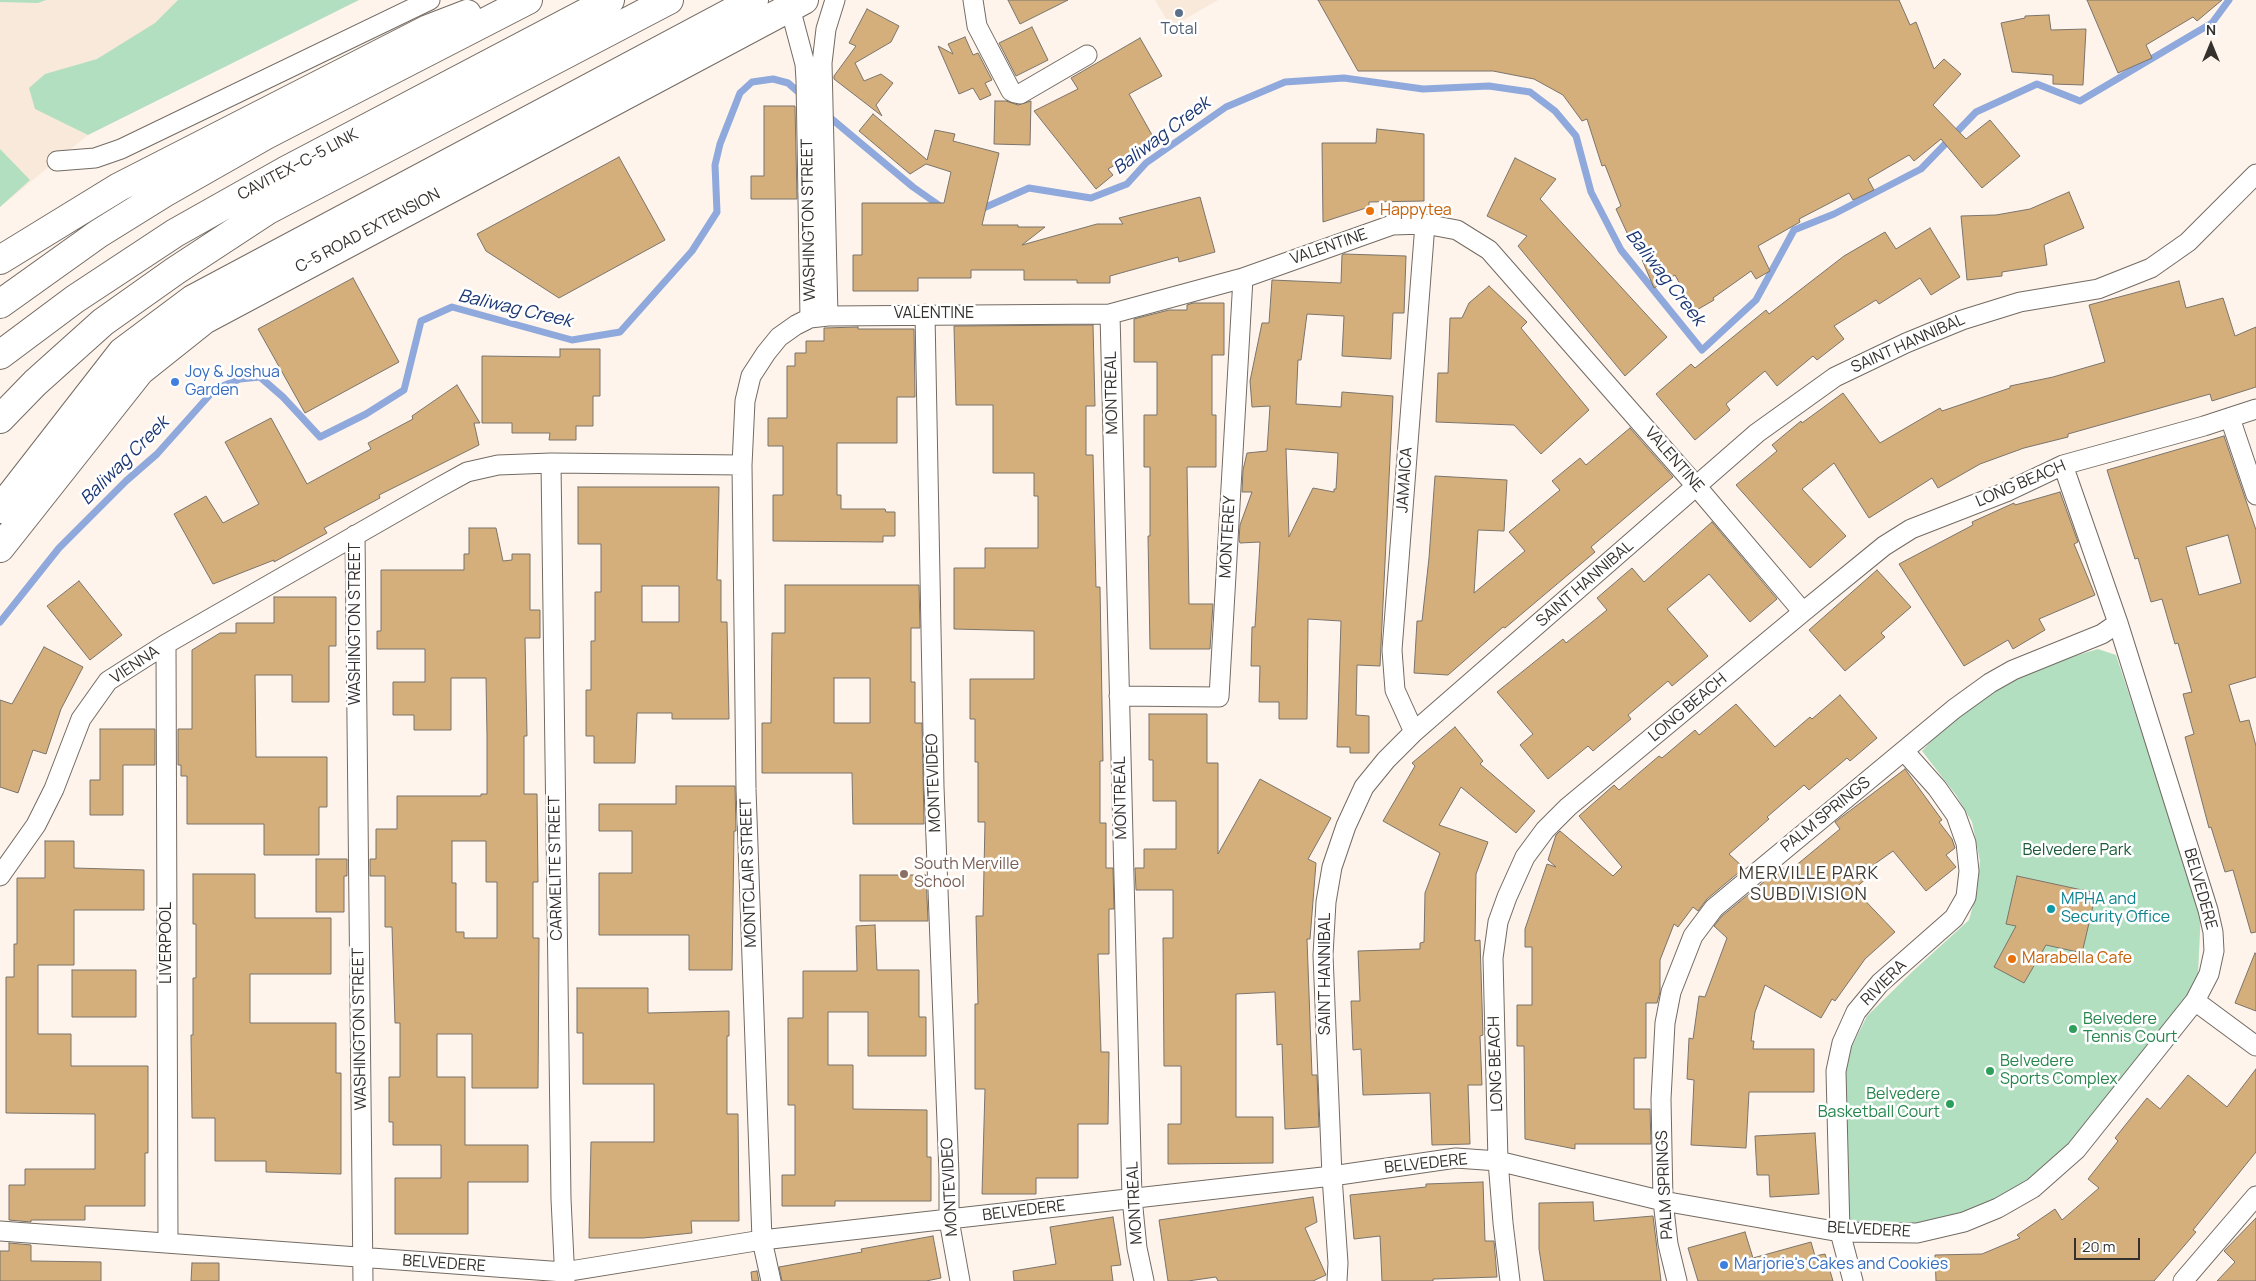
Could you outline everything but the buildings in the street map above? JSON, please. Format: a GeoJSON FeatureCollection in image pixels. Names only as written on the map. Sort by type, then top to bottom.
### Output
{"type":"FeatureCollection","features":[{"type":"Feature","properties":{"kind":"main road"},"geometry":{"type":"LineString","coordinates":[[0,260],[119,187],[428,29],[501,0]]}},
{"type":"Feature","properties":{"kind":"main road"},"geometry":{"type":"LineString","coordinates":[[0,304],[98,234],[164,193],[266,135],[528,0]]}},
{"type":"Feature","properties":{"kind":"main road","name":"CAVITEX–C-5 LINK"},"geometry":{"type":"LineString","coordinates":[[0,355],[91,288],[215,209],[610,0]]}},
{"type":"Feature","properties":{"kind":"main road"},"geometry":{"type":"LineString","coordinates":[[0,419],[52,367],[103,322],[175,271],[268,210],[669,0]]}},
{"type":"Feature","properties":{"kind":"main road","name":"C-5 ROAD EXTENSION"},"geometry":{"type":"LineString","coordinates":[[0,509],[122,352],[193,299],[754,0]]}},
{"type":"Feature","properties":{"kind":"main road","name":"C-5 ROAD EXTENSION"},"geometry":{"type":"LineString","coordinates":[[0,548],[140,371],[204,320],[794,3]]}},
{"type":"Feature","properties":{"kind":"street"},"geometry":{"type":"LineString","coordinates":[[57,161],[95,158],[121,149],[430,0]]}},
{"type":"Feature","properties":{"kind":"street","name":"WASHINGTON STREET"},"geometry":{"type":"LineString","coordinates":[[363,1281],[355,535],[467,472],[498,465],[551,463],[742,465],[745,401],[751,376],[766,353],[779,338],[819,317],[814,80],[835,0]]}},
{"type":"Feature","properties":{"kind":"street"},"geometry":{"type":"LineString","coordinates":[[973,0],[977,26],[1010,91],[1020,94],[1087,55]]}},
{"type":"Feature","properties":{"kind":"street","name":"WASHINGTON STREET"},"geometry":{"type":"LineString","coordinates":[[794,3],[805,64],[814,80]]}},
{"type":"Feature","properties":{"kind":"street","name":"SAINT HANNIBAL"},"geometry":{"type":"LineString","coordinates":[[1337,1281],[1338,1263],[1332,1176],[1324,955],[1326,902],[1332,867],[1346,826],[1364,787],[1386,760],[1414,732],[1758,433],[1835,376],[1962,320],[2020,302],[2098,289],[2151,268],[2188,242],[2256,174]]}},
{"type":"Feature","properties":{"kind":"street","name":"VALENTINE"},"geometry":{"type":"LineString","coordinates":[[819,317],[925,314],[1110,314],[1243,278],[1392,225],[1425,224],[1457,230],[1489,250],[1697,486],[1803,612]]}},
{"type":"Feature","properties":{"kind":"street","name":"JAMAICA"},"geometry":{"type":"LineString","coordinates":[[1414,732],[1395,690],[1392,650],[1425,224]]}},
{"type":"Feature","properties":{"kind":"street","name":"MONTEREY"},"geometry":{"type":"LineString","coordinates":[[1120,696],[1219,697],[1243,278]]}},
{"type":"Feature","properties":{"kind":"street","name":"MONTEVIDEO"},"geometry":{"type":"LineString","coordinates":[[925,314],[934,787],[949,1174],[949,1220],[960,1281]]}},
{"type":"Feature","properties":{"kind":"street","name":"MONTREAL"},"geometry":{"type":"LineString","coordinates":[[1110,314],[1132,1198],[1137,1248],[1144,1281]]}},
{"type":"Feature","properties":{"kind":"street","name":"LONG BEACH"},"geometry":{"type":"LineString","coordinates":[[1510,1281],[1502,1223],[1498,1161],[1493,958],[1498,922],[1525,857],[1545,830],[1568,807],[1803,612],[1884,546],[1911,529],[2006,492],[2063,465],[2256,409]]}},
{"type":"Feature","properties":{"kind":"street"},"geometry":{"type":"LineString","coordinates":[[2230,418],[2256,495]]}},
{"type":"Feature","properties":{"kind":"street","name":"CARMELITE STREET"},"geometry":{"type":"LineString","coordinates":[[551,463],[560,1199],[564,1277]]}},
{"type":"Feature","properties":{"kind":"street","name":"MONTCLAIR STREET"},"geometry":{"type":"LineString","coordinates":[[742,465],[746,789],[762,1240],[771,1281]]}},
{"type":"Feature","properties":{"kind":"street","name":"BELVEDERE"},"geometry":{"type":"LineString","coordinates":[[0,1231],[168,1242],[564,1277],[762,1240],[1332,1176],[1456,1158],[1498,1161],[1663,1201],[1840,1232],[1917,1233],[1964,1222],[1998,1208],[2033,1188],[2076,1150],[2195,1001],[2208,974],[2214,951],[2210,917],[2118,623],[2063,465]]}},
{"type":"Feature","properties":{"kind":"street","name":"VIENNA"},"geometry":{"type":"LineString","coordinates":[[0,876],[36,825],[54,790],[81,719],[95,697],[116,676],[166,644],[355,535]]}},
{"type":"Feature","properties":{"kind":"street","name":"PALM SPRINGS"},"geometry":{"type":"LineString","coordinates":[[1677,1281],[1668,1244],[1663,1201],[1661,1099],[1665,1023],[1671,992],[1681,961],[1693,936],[1714,908],[1954,709],[1990,683],[2039,659],[2102,634],[2118,623]]}},
{"type":"Feature","properties":{"kind":"street","name":"LIVERPOOL"},"geometry":{"type":"LineString","coordinates":[[166,644],[168,1242]]}},
{"type":"Feature","properties":{"kind":"street","name":"RIVIERA"},"geometry":{"type":"LineString","coordinates":[[1852,1281],[1840,1232],[1836,1071],[1842,1043],[1856,1012],[1880,983],[1954,918],[1966,896],[1969,871],[1966,843],[1956,815],[1937,788],[1904,752]]}},
{"type":"Feature","properties":{"kind":"street"},"geometry":{"type":"LineString","coordinates":[[2195,1001],[2256,1046]]}},
{"type":"Feature","properties":{"kind":"street"},"geometry":{"type":"LineString","coordinates":[[2183,1281],[2256,1196]]}},
{"type":"Feature","properties":{"kind":"shaded area"},"geometry":{"type":"Polygon","coordinates":[[[0,0],[359,0],[88,135],[0,207],[0,0]]]}},
{"type":"Feature","properties":{"kind":"shaded area","name":"Total"},"geometry":{"type":"Polygon","coordinates":[[[1155,0],[1218,0],[1171,27],[1155,0]]]}},
{"type":"Feature","properties":{"kind":"green space"},"geometry":{"type":"Polygon","coordinates":[[[0,0],[46,0],[38,3],[0,2],[0,0]]]}},
{"type":"Feature","properties":{"kind":"green space"},"geometry":{"type":"Polygon","coordinates":[[[178,0],[359,0],[88,135],[35,109],[29,88],[45,74],[97,59],[155,23],[178,0]]]}},
{"type":"Feature","properties":{"kind":"green space"},"geometry":{"type":"Polygon","coordinates":[[[0,149],[30,180],[0,207],[0,149]]]}},
{"type":"Feature","properties":{"kind":"green space","name":"Belvedere Park"},"geometry":{"type":"Polygon","coordinates":[[[2098,649],[2116,655],[2201,912],[2198,974],[2183,1007],[2089,1129],[2019,1190],[1953,1221],[1899,1225],[1849,1224],[1844,1087],[1848,1054],[1867,1016],[1969,920],[1977,891],[1980,861],[1972,822],[1956,795],[1922,751],[1979,691],[2061,660],[2098,649]]]}},
{"type":"Feature","properties":{"kind":"waterway","name":"Baliwag Creek"},"geometry":{"type":"LineString","coordinates":[[979,210],[1029,188],[1091,198],[1127,184],[1146,163],[1226,107],[1285,82],[1344,78],[1423,89],[1489,86],[1530,92],[1555,111],[1576,136],[1591,192],[1621,250],[1702,350],[1756,300],[1794,230],[1834,214],[1921,169],[1976,112],[2037,84],[2080,101],[2212,23],[2229,0]]}},
{"type":"Feature","properties":{"kind":"waterway","name":"Baliwag Creek"},"geometry":{"type":"LineString","coordinates":[[0,622],[59,548],[126,481],[157,454],[215,389],[240,379],[260,377],[283,397],[320,437],[366,414],[404,390],[421,321],[452,307],[572,340],[620,332],[692,251],[717,212],[715,165],[720,144],[740,93],[752,82],[773,79],[788,83],[803,96]]}},
{"type":"Feature","properties":{"kind":"waterway","name":"Baliwag Creek"},"geometry":{"type":"LineString","coordinates":[[827,115],[913,187],[943,208]]}},
{"type":"Feature","properties":{"kind":"place","name":"Total"},"geometry":{"type":"Point","coordinates":[1179,13]}},
{"type":"Feature","properties":{"kind":"place","name":"Happytea"},"geometry":{"type":"Point","coordinates":[1370,211]}},
{"type":"Feature","properties":{"kind":"place","name":"Joy & Joshua Garden"},"geometry":{"type":"Point","coordinates":[175,382]}},
{"type":"Feature","properties":{"kind":"place","name":"South Merville School"},"geometry":{"type":"Point","coordinates":[904,874]}},
{"type":"Feature","properties":{"kind":"place","name":"MPHA and Security Office"},"geometry":{"type":"Point","coordinates":[2051,909]}},
{"type":"Feature","properties":{"kind":"place","name":"Marabella Cafe"},"geometry":{"type":"Point","coordinates":[2012,959]}},
{"type":"Feature","properties":{"kind":"place","name":"Belvedere Tennis Court"},"geometry":{"type":"Point","coordinates":[2073,1029]}},
{"type":"Feature","properties":{"kind":"place","name":"Belvedere Sports Complex"},"geometry":{"type":"Point","coordinates":[1990,1071]}},
{"type":"Feature","properties":{"kind":"place","name":"Belvedere Basketball Court"},"geometry":{"type":"Point","coordinates":[1950,1104]}},
{"type":"Feature","properties":{"kind":"place","name":"Marjorie's Cakes and Cookies"},"geometry":{"type":"Point","coordinates":[1724,1265]}},
{"type":"Feature","properties":{"kind":"district","name":"MERVILLE PARK SUBDIVISION"},"geometry":{"type":"Point","coordinates":[1809,884]}}]}
